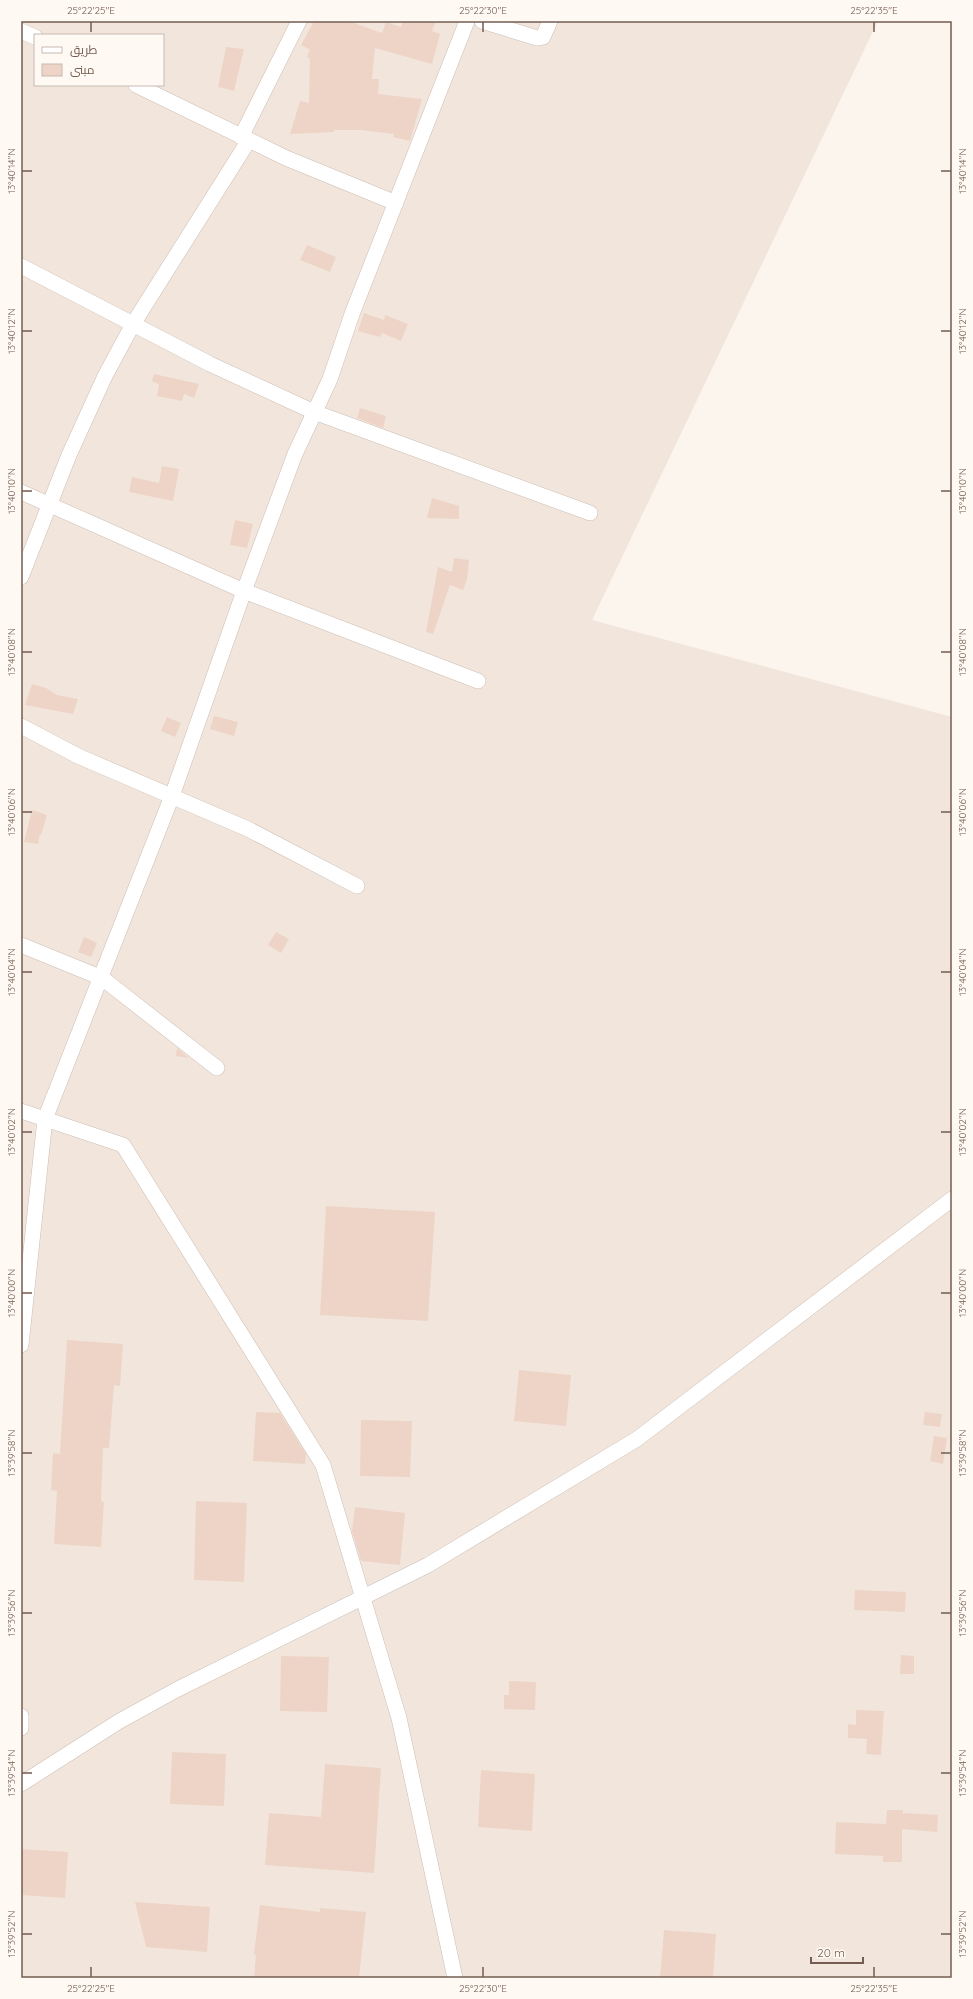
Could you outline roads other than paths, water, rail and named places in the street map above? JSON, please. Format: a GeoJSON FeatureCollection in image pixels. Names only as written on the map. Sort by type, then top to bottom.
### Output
{"type":"FeatureCollection","features":[{"type":"Feature","properties":{"kind":"street"},"geometry":{"type":"LineString","coordinates":[[21,577],[86,416],[133,324],[245,139],[299,21]]}},
{"type":"Feature","properties":{"kind":"street"},"geometry":{"type":"LineString","coordinates":[[21,1345],[45,1119],[102,978],[172,796],[244,591],[295,454],[330,379],[344,336],[467,21]]}},
{"type":"Feature","properties":{"kind":"street"},"geometry":{"type":"LineString","coordinates":[[482,21],[537,38],[543,37],[550,21]]}},
{"type":"Feature","properties":{"kind":"street"},"geometry":{"type":"LineString","coordinates":[[138,86],[286,158],[396,203]]}},
{"type":"Feature","properties":{"kind":"street"},"geometry":{"type":"LineString","coordinates":[[21,266],[210,364],[314,412],[590,513]]}},
{"type":"Feature","properties":{"kind":"street"},"geometry":{"type":"LineString","coordinates":[[21,492],[244,591],[478,681]]}},
{"type":"Feature","properties":{"kind":"street"},"geometry":{"type":"LineString","coordinates":[[21,726],[78,756],[248,829],[357,886]]}},
{"type":"Feature","properties":{"kind":"street"},"geometry":{"type":"LineString","coordinates":[[21,944],[102,978],[217,1068]]}},
{"type":"Feature","properties":{"kind":"street"},"geometry":{"type":"LineString","coordinates":[[21,1111],[123,1145],[323,1465],[361,1597],[399,1718],[455,1978]]}},
{"type":"Feature","properties":{"kind":"street"},"geometry":{"type":"LineString","coordinates":[[21,1784],[118,1722],[176,1690],[428,1565],[637,1439],[952,1199]]}},
{"type":"Feature","properties":{"kind":"street"},"geometry":{"type":"LineString","coordinates":[[21,1716],[21,1728]]}}]}
